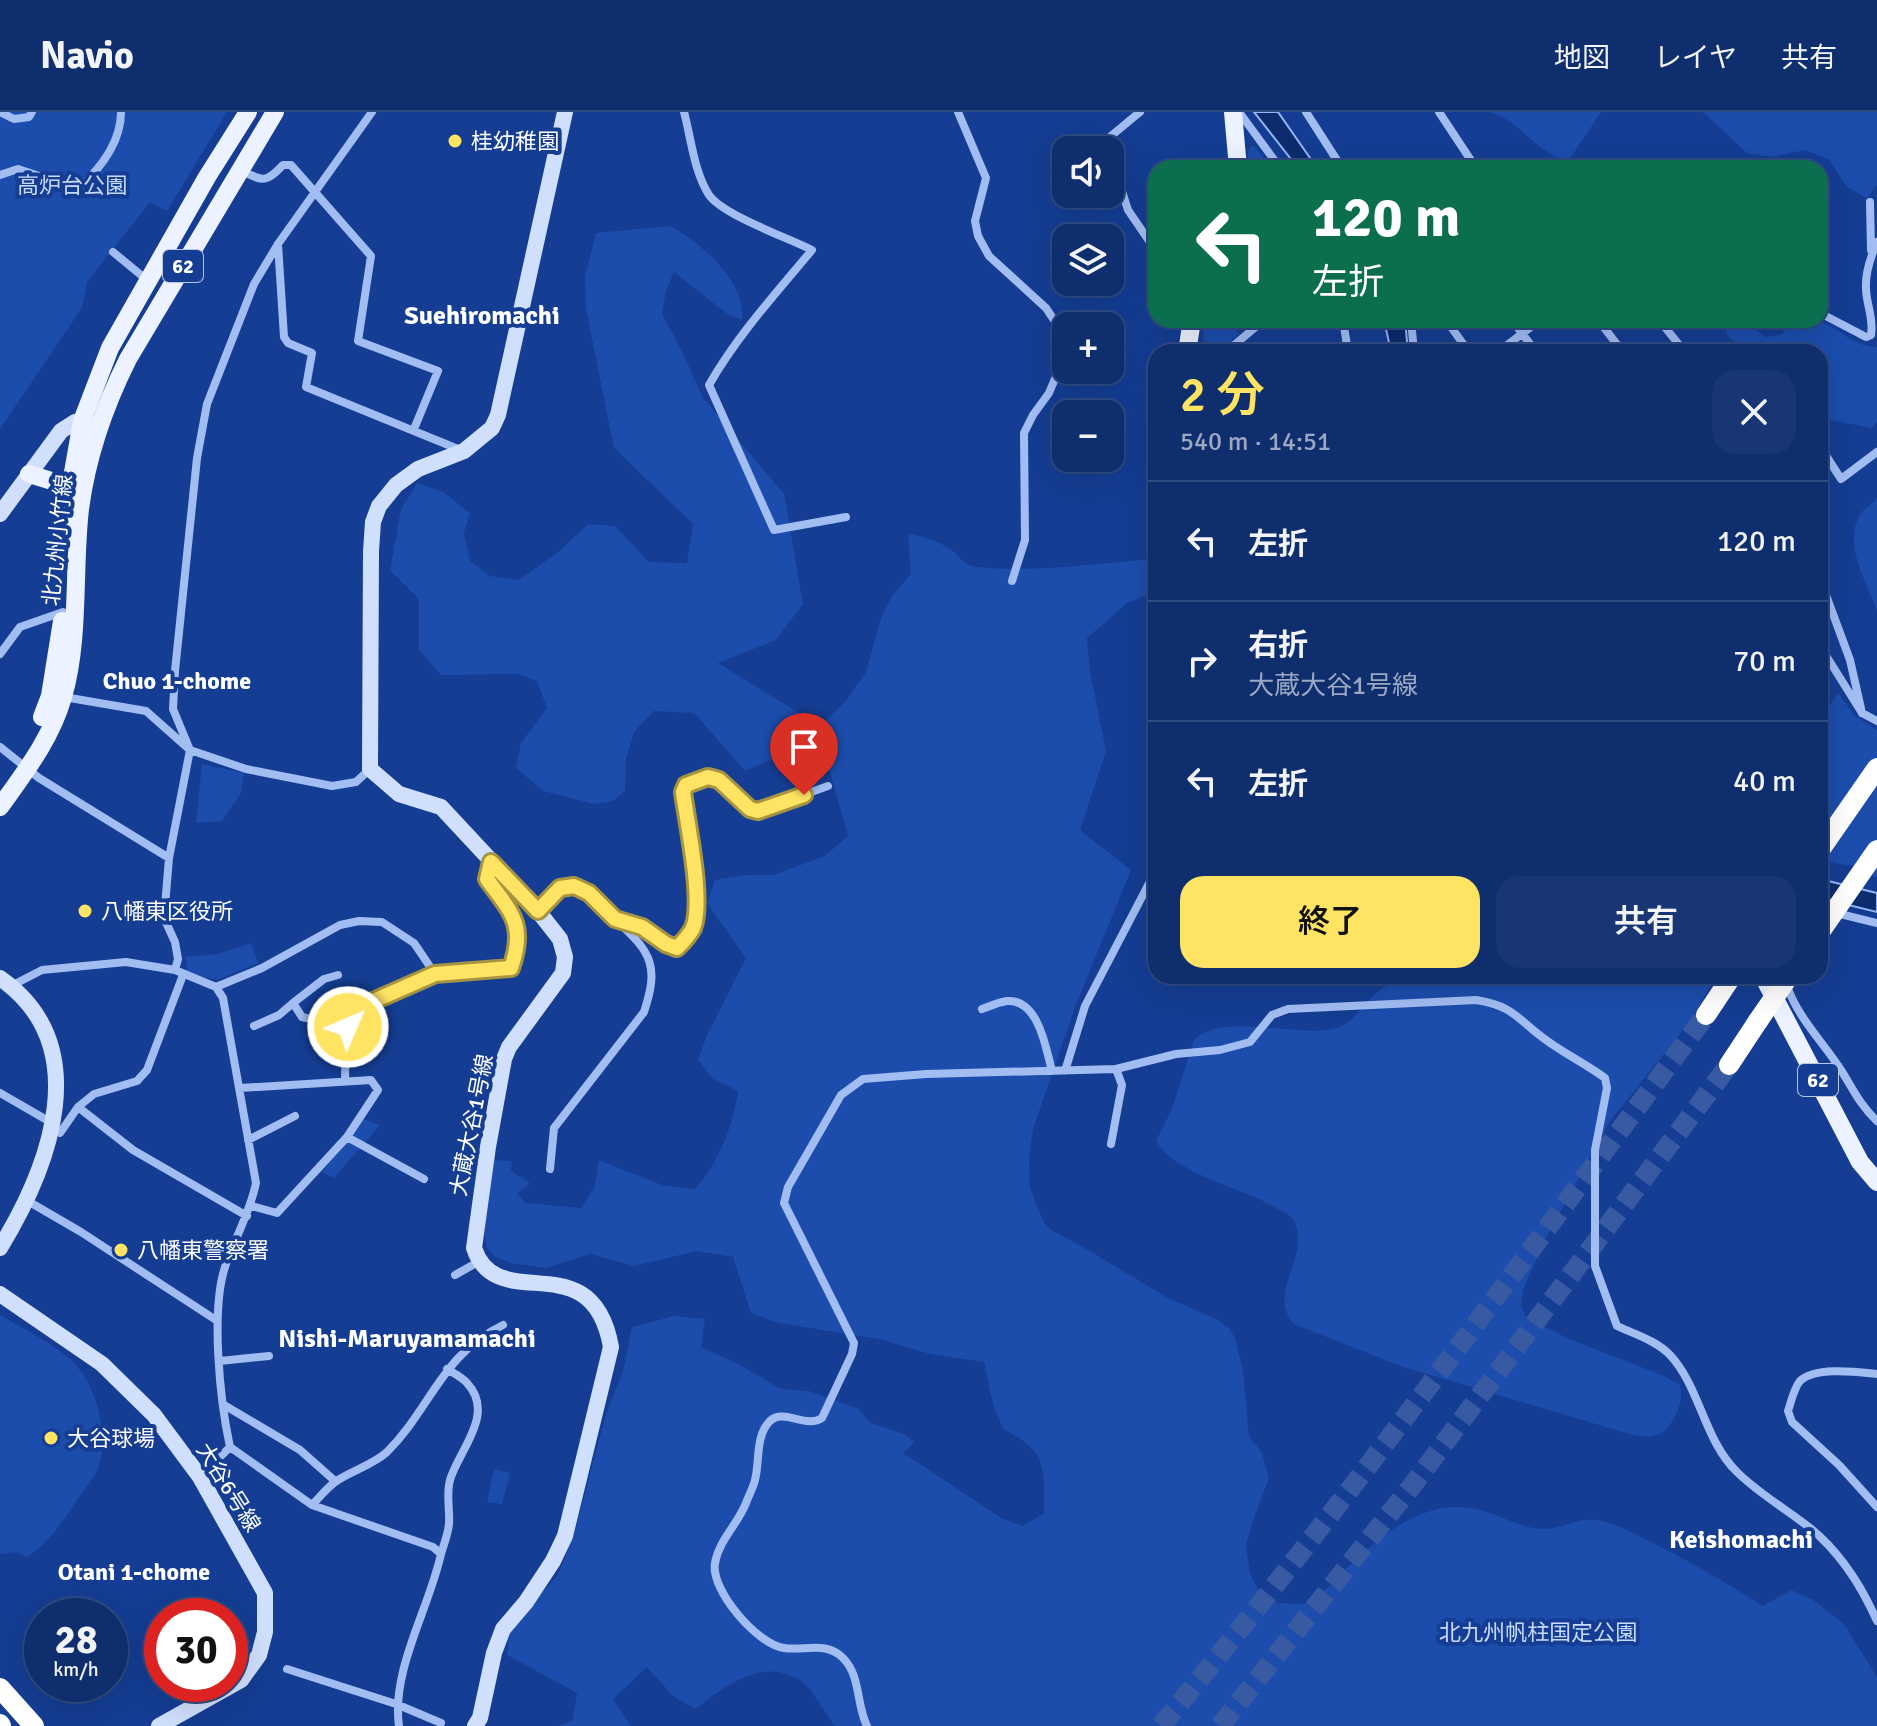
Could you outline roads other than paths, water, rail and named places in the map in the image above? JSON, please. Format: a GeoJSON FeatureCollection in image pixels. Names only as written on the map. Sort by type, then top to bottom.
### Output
{"type":"FeatureCollection","features":[{"type":"Feature","properties":{"kind":"highway"},"geometry":{"type":"LineString","coordinates":[[1828,838],[1877,768]]}},
{"type":"Feature","properties":{"kind":"highway"},"geometry":{"type":"LineString","coordinates":[[1828,920],[1877,850]]}},
{"type":"Feature","properties":{"kind":"highway"},"geometry":{"type":"LineString","coordinates":[[1706,1015],[1727,984]]}},
{"type":"Feature","properties":{"kind":"highway"},"geometry":{"type":"LineString","coordinates":[[1729,1065],[1782,984]]}},
{"type":"Feature","properties":{"kind":"highway"},"geometry":{"type":"LineString","coordinates":[[0,1688],[34,1726]]}},
{"type":"Feature","properties":{"kind":"highway"},"geometry":{"type":"LineString","coordinates":[[0,1700],[19,1726]]}},
{"type":"Feature","properties":{"kind":"main road","name":"北九州小竹線"},"geometry":{"type":"LineString","coordinates":[[26,770],[30,745],[50,696],[63,612],[69,495],[110,348],[248,112]]}},
{"type":"Feature","properties":{"kind":"main road","name":"北九州小竹線"},"geometry":{"type":"LineString","coordinates":[[0,807],[41,751],[63,697],[70,659],[90,422],[275,112]]}},
{"type":"Feature","properties":{"kind":"main road"},"geometry":{"type":"LineString","coordinates":[[1233,112],[1237,160]]}},
{"type":"Feature","properties":{"kind":"main road"},"geometry":{"type":"LineString","coordinates":[[29,474],[55,482],[69,495]]}},
{"type":"Feature","properties":{"kind":"main road","name":"62"},"geometry":{"type":"LineString","coordinates":[[1767,984],[1860,1162],[1877,1182]]}},
{"type":"Feature","properties":{"kind":"street"},"geometry":{"type":"LineString","coordinates":[[0,112],[14,119],[29,117],[32,112]]}},
{"type":"Feature","properties":{"kind":"street"},"geometry":{"type":"LineString","coordinates":[[0,175],[18,169],[78,189],[92,176],[121,129],[121,112]]}},
{"type":"Feature","properties":{"kind":"street"},"geometry":{"type":"LineString","coordinates":[[1,1096],[52,1123],[60,1133],[78,1107],[94,1094],[137,1081],[147,1070],[179,973],[175,942],[164,918],[169,858],[190,750],[173,709],[197,458],[207,404],[254,284],[314,191],[372,112]]}},
{"type":"Feature","properties":{"kind":"street"},"geometry":{"type":"LineString","coordinates":[[63,697],[146,711],[190,750],[246,769],[332,786],[356,782],[370,769],[373,522],[379,506],[396,485],[418,469],[464,451],[492,428],[498,415],[565,112]]}},
{"type":"Feature","properties":{"kind":"street"},"geometry":{"type":"LineString","coordinates":[[684,112],[701,180],[710,197],[726,212],[812,250],[759,314],[709,385],[774,530],[846,517]]}},
{"type":"Feature","properties":{"kind":"street"},"geometry":{"type":"LineString","coordinates":[[958,112],[986,178],[975,221],[978,236],[989,256],[1046,308],[1060,329],[1062,348],[1057,374],[1024,433],[1025,540],[1012,581]]}},
{"type":"Feature","properties":{"kind":"street"},"geometry":{"type":"LineString","coordinates":[[1111,136],[1140,112]]}},
{"type":"Feature","properties":{"kind":"street"},"geometry":{"type":"LineString","coordinates":[[1239,112],[1274,160]]}},
{"type":"Feature","properties":{"kind":"street"},"geometry":{"type":"LineString","coordinates":[[1306,112],[1337,160]]}},
{"type":"Feature","properties":{"kind":"street"},"geometry":{"type":"LineString","coordinates":[[1439,112],[1471,160]]}},
{"type":"Feature","properties":{"kind":"street"},"geometry":{"type":"LineString","coordinates":[[239,170],[262,180],[270,179],[283,165],[291,165],[371,256],[358,341],[438,371],[414,429]]}},
{"type":"Feature","properties":{"kind":"street"},"geometry":{"type":"LineString","coordinates":[[1124,197],[1128,210],[1148,239]]}},
{"type":"Feature","properties":{"kind":"street"},"geometry":{"type":"LineString","coordinates":[[1828,317],[1866,337],[1871,335],[1873,325],[1866,288],[1871,254],[1870,202]]}},
{"type":"Feature","properties":{"kind":"street"},"geometry":{"type":"LineString","coordinates":[[1871,254],[1877,242]]}},
{"type":"Feature","properties":{"kind":"street"},"geometry":{"type":"LineString","coordinates":[[278,244],[284,337],[288,343],[312,353],[306,387],[464,451]]}},
{"type":"Feature","properties":{"kind":"street"},"geometry":{"type":"LineString","coordinates":[[113,252],[147,280]]}},
{"type":"Feature","properties":{"kind":"street"},"geometry":{"type":"LineString","coordinates":[[1236,344],[1255,328]]}},
{"type":"Feature","properties":{"kind":"street"},"geometry":{"type":"LineString","coordinates":[[1518,328],[1530,344]]}},
{"type":"Feature","properties":{"kind":"street"},"geometry":{"type":"LineString","coordinates":[[1509,344],[1530,328]]}},
{"type":"Feature","properties":{"kind":"street"},"geometry":{"type":"LineString","coordinates":[[1604,328],[1617,344]]}},
{"type":"Feature","properties":{"kind":"street"},"geometry":{"type":"LineString","coordinates":[[1666,328],[1678,344]]}},
{"type":"Feature","properties":{"kind":"street"},"geometry":{"type":"LineString","coordinates":[[1,511],[61,431],[75,422],[90,422]]}},
{"type":"Feature","properties":{"kind":"street"},"geometry":{"type":"LineString","coordinates":[[1828,459],[1841,479],[1877,452]]}},
{"type":"Feature","properties":{"kind":"street"},"geometry":{"type":"LineString","coordinates":[[1828,601],[1850,660],[1862,713]]}},
{"type":"Feature","properties":{"kind":"street"},"geometry":{"type":"LineString","coordinates":[[0,654],[20,627],[63,612]]}},
{"type":"Feature","properties":{"kind":"street"},"geometry":{"type":"LineString","coordinates":[[1828,659],[1862,713],[1877,721]]}},
{"type":"Feature","properties":{"kind":"street"},"geometry":{"type":"LineString","coordinates":[[0,747],[26,770],[169,858]]}},
{"type":"Feature","properties":{"kind":"street","name":"大蔵大谷1号線"},"geometry":{"type":"LineString","coordinates":[[370,769],[399,794],[441,807],[538,911],[560,939],[565,957],[563,973],[509,1047],[501,1070],[474,1234],[478,1262]]}},
{"type":"Feature","properties":{"kind":"street"},"geometry":{"type":"LineString","coordinates":[[615,919],[642,927],[677,948],[693,927],[696,893],[683,792],[686,785],[708,777],[719,780],[750,809],[758,811],[828,786]]}},
{"type":"Feature","properties":{"kind":"street"},"geometry":{"type":"LineString","coordinates":[[345,1081],[348,1027],[352,1015],[362,1006],[435,974],[511,968],[519,945],[514,916],[487,879],[491,862]]}},
{"type":"Feature","properties":{"kind":"street"},"geometry":{"type":"LineString","coordinates":[[1065,1071],[1085,1006],[1148,885]]}},
{"type":"Feature","properties":{"kind":"street"},"geometry":{"type":"LineString","coordinates":[[538,911],[560,888],[574,886],[589,893],[641,943],[653,968],[651,993],[644,1012],[554,1128],[550,1169]]}},
{"type":"Feature","properties":{"kind":"street"},"geometry":{"type":"LineString","coordinates":[[1828,911],[1877,923]]}},
{"type":"Feature","properties":{"kind":"street"},"geometry":{"type":"LineString","coordinates":[[216,987],[262,968],[340,925],[359,921],[382,922],[414,943],[435,974]]}},
{"type":"Feature","properties":{"kind":"street"},"geometry":{"type":"LineString","coordinates":[[0,1248],[26,1200],[52,1123],[58,1092],[51,1042],[42,1022],[6,982],[42,970],[126,962],[179,973],[216,987],[223,998],[256,1183],[252,1206],[225,1266],[216,1320],[230,1447],[312,1505],[433,1547],[441,1554]]}},
{"type":"Feature","properties":{"kind":"street"},"geometry":{"type":"LineString","coordinates":[[254,1026],[279,1015],[324,979],[338,975]]}},
{"type":"Feature","properties":{"kind":"street"},"geometry":{"type":"LineString","coordinates":[[1789,984],[1793,1003],[1854,1094],[1877,1121]]}},
{"type":"Feature","properties":{"kind":"street"},"geometry":{"type":"LineString","coordinates":[[982,1009],[1009,1000],[1024,1006],[1041,1027],[1052,1071]]}},
{"type":"Feature","properties":{"kind":"street"},"geometry":{"type":"LineString","coordinates":[[867,1724],[860,1712],[853,1673],[845,1659],[836,1651],[823,1648],[784,1648],[766,1642],[723,1593],[715,1571],[715,1562],[725,1537],[742,1513],[755,1479],[760,1441],[766,1428],[772,1419],[780,1416],[807,1422],[822,1418],[852,1354],[854,1343],[784,1203],[788,1187],[841,1095],[863,1079],[926,1074],[1116,1069],[1176,1054],[1220,1050],[1250,1042],[1272,1015],[1288,1009],[1476,1000],[1496,1004],[1510,1009],[1546,1040],[1605,1078],[1607,1088],[1595,1150],[1595,1266],[1617,1326],[1670,1354],[1723,1456],[1737,1473],[1812,1529],[1833,1549],[1856,1578],[1877,1621]]}},
{"type":"Feature","properties":{"kind":"street"},"geometry":{"type":"LineString","coordinates":[[293,1003],[302,1017],[348,1027]]}},
{"type":"Feature","properties":{"kind":"street"},"geometry":{"type":"LineString","coordinates":[[1111,1144],[1122,1085],[1116,1069]]}},
{"type":"Feature","properties":{"kind":"street"},"geometry":{"type":"LineString","coordinates":[[240,1088],[371,1080],[378,1090],[347,1137],[277,1213],[252,1206]]}},
{"type":"Feature","properties":{"kind":"street"},"geometry":{"type":"LineString","coordinates":[[78,1107],[133,1150],[247,1216]]}},
{"type":"Feature","properties":{"kind":"street"},"geometry":{"type":"LineString","coordinates":[[248,1140],[295,1116]]}},
{"type":"Feature","properties":{"kind":"street"},"geometry":{"type":"LineString","coordinates":[[347,1137],[424,1179]]}},
{"type":"Feature","properties":{"kind":"street"},"geometry":{"type":"LineString","coordinates":[[26,1200],[216,1320]]}},
{"type":"Feature","properties":{"kind":"street"},"geometry":{"type":"LineString","coordinates":[[455,1275],[478,1262],[486,1271],[500,1278],[572,1289],[589,1297],[600,1310],[608,1327],[611,1347],[565,1536],[526,1602],[503,1629],[494,1653],[480,1718],[475,1726]]}},
{"type":"Feature","properties":{"kind":"street","name":"大谷6号線"},"geometry":{"type":"LineString","coordinates":[[0,1294],[102,1364],[154,1415],[200,1477],[265,1593],[265,1632],[259,1655],[241,1680],[159,1726]]}},
{"type":"Feature","properties":{"kind":"street"},"geometry":{"type":"LineString","coordinates":[[312,1505],[335,1481],[384,1455],[406,1431],[447,1369],[484,1334],[503,1325]]}},
{"type":"Feature","properties":{"kind":"street"},"geometry":{"type":"LineString","coordinates":[[220,1361],[269,1356]]}},
{"type":"Feature","properties":{"kind":"street"},"geometry":{"type":"LineString","coordinates":[[399,1726],[396,1704],[401,1681],[437,1576],[449,1525],[449,1485],[455,1464],[474,1430],[478,1413],[477,1402],[468,1383],[447,1369]]}},
{"type":"Feature","properties":{"kind":"street"},"geometry":{"type":"LineString","coordinates":[[1877,1374],[1847,1371],[1816,1373],[1799,1383],[1788,1411],[1792,1422],[1839,1465],[1877,1507]]}},
{"type":"Feature","properties":{"kind":"street"},"geometry":{"type":"LineString","coordinates":[[224,1405],[300,1450],[335,1481]]}},
{"type":"Feature","properties":{"kind":"street"},"geometry":{"type":"LineString","coordinates":[[200,1477],[230,1447]]}},
{"type":"Feature","properties":{"kind":"street"},"geometry":{"type":"LineString","coordinates":[[287,1669],[396,1704],[441,1723]]}},
{"type":"Feature","properties":{"kind":"street"},"geometry":{"type":"LineString","coordinates":[[0,1678],[42,1726]]}},
{"type":"Feature","properties":{"kind":"tunnel"},"geometry":{"type":"LineString","coordinates":[[1161,1726],[1370,1463],[1706,1015]]}},
{"type":"Feature","properties":{"kind":"tunnel"},"geometry":{"type":"LineString","coordinates":[[1220,1726],[1415,1482],[1729,1065]]}},
{"type":"Feature","properties":{"kind":"place","name":"桂幼稚園"},"geometry":{"type":"Point","coordinates":[455,141]}},
{"type":"Feature","properties":{"kind":"place","name":"八幡東区役所"},"geometry":{"type":"Point","coordinates":[85,911]}},
{"type":"Feature","properties":{"kind":"place","name":"八幡東警察署"},"geometry":{"type":"Point","coordinates":[121,1250]}},
{"type":"Feature","properties":{"kind":"place","name":"大谷球場"},"geometry":{"type":"Point","coordinates":[51,1438]}},
{"type":"Feature","properties":{"kind":"district","name":"Suehiromachi"},"geometry":{"type":"Point","coordinates":[482,315]}},
{"type":"Feature","properties":{"kind":"district","name":"Chuo 1-chome"},"geometry":{"type":"Point","coordinates":[177,681]}},
{"type":"Feature","properties":{"kind":"district","name":"Nishi-Maruyamamachi"},"geometry":{"type":"Point","coordinates":[407,1338]}},
{"type":"Feature","properties":{"kind":"district","name":"Keishomachi"},"geometry":{"type":"Point","coordinates":[1741,1539]}},
{"type":"Feature","properties":{"kind":"district","name":"Otani 1-chome"},"geometry":{"type":"Point","coordinates":[134,1572]}},
{"type":"Feature","properties":{"kind":"park label","name":"高炉台公園"},"geometry":{"type":"Point","coordinates":[72,185]}},
{"type":"Feature","properties":{"kind":"park label","name":"北九州帆柱国定公園"},"geometry":{"type":"Point","coordinates":[1538,1632]}}]}
